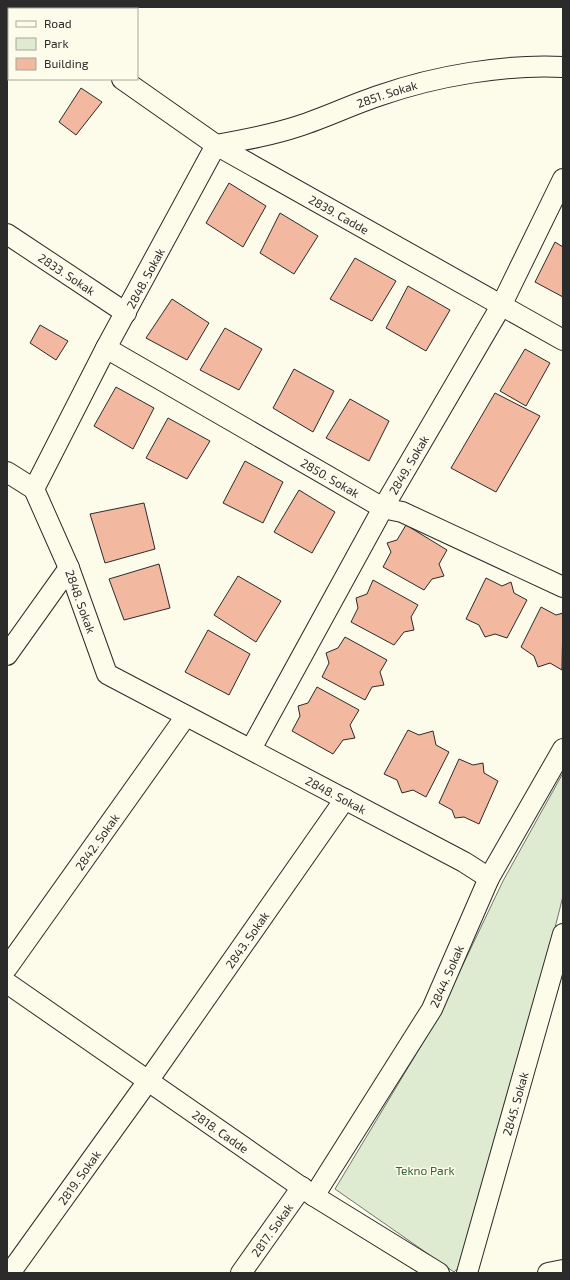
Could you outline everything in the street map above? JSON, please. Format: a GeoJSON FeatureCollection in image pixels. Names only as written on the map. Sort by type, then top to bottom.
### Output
{"type":"FeatureCollection","features":[{"type":"Feature","properties":{"kind":"street","name":"2851. Sokak"},"geometry":{"type":"LineString","coordinates":[[216,145],[256,138],[299,126],[381,95],[438,80],[498,69],[563,67]]}},
{"type":"Feature","properties":{"kind":"street","name":"2839. Cadde"},"geometry":{"type":"LineString","coordinates":[[123,80],[216,145],[563,340]]}},
{"type":"Feature","properties":{"kind":"street","name":"2848. Sokak"},"geometry":{"type":"LineString","coordinates":[[216,145],[106,348],[34,489],[68,568],[107,674],[464,862],[489,878]]}},
{"type":"Feature","properties":{"kind":"street","name":"2849. Sokak"},"geometry":{"type":"LineString","coordinates":[[251,750],[383,508],[501,306],[563,179]]}},
{"type":"Feature","properties":{"kind":"street","name":"2833. Sokak"},"geometry":{"type":"LineString","coordinates":[[7,234],[126,313]]}},
{"type":"Feature","properties":{"kind":"street","name":"2850. Sokak"},"geometry":{"type":"LineString","coordinates":[[106,348],[383,508],[402,512],[563,587]]}},
{"type":"Feature","properties":{"kind":"street"},"geometry":{"type":"LineString","coordinates":[[7,472],[34,489]]}},
{"type":"Feature","properties":{"kind":"street"},"geometry":{"type":"LineString","coordinates":[[7,655],[68,568]]}},
{"type":"Feature","properties":{"kind":"street","name":"2842. Sokak"},"geometry":{"type":"LineString","coordinates":[[7,968],[186,716]]}},
{"type":"Feature","properties":{"kind":"street","name":"2844. Sokak"},"geometry":{"type":"LineString","coordinates":[[308,1191],[432,1009],[489,878],[563,749]]}},
{"type":"Feature","properties":{"kind":"street","name":"2843. Sokak"},"geometry":{"type":"LineString","coordinates":[[148,1081],[345,799]]}},
{"type":"Feature","properties":{"kind":"street","name":"2845. Sokak"},"geometry":{"type":"LineString","coordinates":[[467,1273],[563,934]]}},
{"type":"Feature","properties":{"kind":"street","name":"2818. Cadde"},"geometry":{"type":"LineString","coordinates":[[7,982],[308,1191],[439,1273]]}},
{"type":"Feature","properties":{"kind":"street","name":"2819. Sokak"},"geometry":{"type":"LineString","coordinates":[[10,1273],[148,1081]]}},
{"type":"Feature","properties":{"kind":"street","name":"2817. Sokak"},"geometry":{"type":"LineString","coordinates":[[241,1273],[308,1191]]}},
{"type":"Feature","properties":{"kind":"street"},"geometry":{"type":"LineString","coordinates":[[548,1273],[563,1270]]}},
{"type":"Feature","properties":{"kind":"green space","name":"Tekno Park"},"geometry":{"type":"Polygon","coordinates":[[[563,773],[563,896],[473,1253],[454,1272],[335,1189],[436,1021],[503,881],[563,773]]]}},
{"type":"Feature","properties":{"kind":"building"},"geometry":{"type":"Polygon","coordinates":[[[81,88],[102,102],[76,135],[59,122],[81,88]]]}},
{"type":"Feature","properties":{"kind":"building"},"geometry":{"type":"Polygon","coordinates":[[[229,183],[266,206],[243,247],[206,223],[229,183]]]}},
{"type":"Feature","properties":{"kind":"building"},"geometry":{"type":"Polygon","coordinates":[[[280,213],[318,236],[294,274],[260,253],[280,213]]]}},
{"type":"Feature","properties":{"kind":"building"},"geometry":{"type":"Polygon","coordinates":[[[555,242],[563,247],[563,297],[535,282],[555,242]]]}},
{"type":"Feature","properties":{"kind":"building"},"geometry":{"type":"Polygon","coordinates":[[[355,258],[396,281],[372,321],[330,299],[355,258]]]}},
{"type":"Feature","properties":{"kind":"building"},"geometry":{"type":"Polygon","coordinates":[[[408,286],[450,310],[426,351],[386,328],[408,286]]]}},
{"type":"Feature","properties":{"kind":"building"},"geometry":{"type":"Polygon","coordinates":[[[172,299],[209,323],[187,360],[146,338],[172,299]]]}},
{"type":"Feature","properties":{"kind":"building"},"geometry":{"type":"Polygon","coordinates":[[[40,325],[68,341],[56,360],[30,343],[40,325]]]}},
{"type":"Feature","properties":{"kind":"building"},"geometry":{"type":"Polygon","coordinates":[[[225,328],[262,349],[239,390],[200,370],[225,328]]]}},
{"type":"Feature","properties":{"kind":"building"},"geometry":{"type":"Polygon","coordinates":[[[525,349],[550,363],[526,406],[500,391],[525,349]]]}},
{"type":"Feature","properties":{"kind":"building"},"geometry":{"type":"Polygon","coordinates":[[[294,369],[334,391],[313,432],[273,408],[294,369]]]}},
{"type":"Feature","properties":{"kind":"building"},"geometry":{"type":"Polygon","coordinates":[[[116,387],[154,408],[133,449],[94,426],[116,387]]]}},
{"type":"Feature","properties":{"kind":"building"},"geometry":{"type":"Polygon","coordinates":[[[495,393],[540,416],[496,492],[451,468],[495,393]]]}},
{"type":"Feature","properties":{"kind":"building"},"geometry":{"type":"Polygon","coordinates":[[[350,399],[389,421],[369,461],[326,438],[350,399]]]}},
{"type":"Feature","properties":{"kind":"building"},"geometry":{"type":"Polygon","coordinates":[[[168,418],[210,441],[187,479],[146,458],[168,418]]]}},
{"type":"Feature","properties":{"kind":"building"},"geometry":{"type":"Polygon","coordinates":[[[245,461],[283,482],[263,523],[223,503],[245,461]]]}},
{"type":"Feature","properties":{"kind":"building"},"geometry":{"type":"Polygon","coordinates":[[[299,490],[335,512],[312,553],[274,532],[299,490]]]}},
{"type":"Feature","properties":{"kind":"building"},"geometry":{"type":"Polygon","coordinates":[[[144,503],[155,549],[105,563],[90,514],[144,503]]]}},
{"type":"Feature","properties":{"kind":"building"},"geometry":{"type":"Polygon","coordinates":[[[406,525],[447,550],[439,564],[444,576],[432,579],[424,590],[383,567],[391,552],[387,543],[397,540],[406,525]]]}},
{"type":"Feature","properties":{"kind":"building"},"geometry":{"type":"Polygon","coordinates":[[[159,564],[170,608],[124,620],[109,579],[159,564]]]}},
{"type":"Feature","properties":{"kind":"building"},"geometry":{"type":"Polygon","coordinates":[[[238,576],[281,601],[256,642],[214,615],[238,576]]]}},
{"type":"Feature","properties":{"kind":"building"},"geometry":{"type":"Polygon","coordinates":[[[486,578],[502,586],[511,582],[514,593],[527,600],[507,638],[495,634],[485,637],[479,625],[466,619],[486,578]]]}},
{"type":"Feature","properties":{"kind":"building"},"geometry":{"type":"Polygon","coordinates":[[[373,580],[418,605],[411,617],[414,630],[404,632],[394,645],[351,622],[358,608],[356,598],[367,594],[373,580]]]}},
{"type":"Feature","properties":{"kind":"building"},"geometry":{"type":"Polygon","coordinates":[[[541,607],[556,615],[563,613],[562,670],[550,663],[538,667],[534,656],[521,647],[541,607]]]}},
{"type":"Feature","properties":{"kind":"building"},"geometry":{"type":"Polygon","coordinates":[[[208,630],[250,654],[229,695],[185,672],[208,630]]]}},
{"type":"Feature","properties":{"kind":"building"},"geometry":{"type":"Polygon","coordinates":[[[345,637],[387,660],[380,672],[384,685],[372,687],[365,700],[322,677],[329,663],[326,653],[338,648],[345,637]]]}},
{"type":"Feature","properties":{"kind":"building"},"geometry":{"type":"Polygon","coordinates":[[[317,687],[359,710],[350,725],[355,738],[343,740],[333,754],[292,731],[300,716],[298,706],[308,703],[317,687]]]}},
{"type":"Feature","properties":{"kind":"building"},"geometry":{"type":"Polygon","coordinates":[[[408,730],[419,735],[433,731],[436,745],[449,752],[426,797],[413,790],[402,793],[397,780],[384,774],[408,730]]]}},
{"type":"Feature","properties":{"kind":"building"},"geometry":{"type":"Polygon","coordinates":[[[459,759],[473,765],[483,763],[484,773],[498,781],[479,824],[464,817],[455,818],[452,810],[439,803],[459,759]]]}}]}
